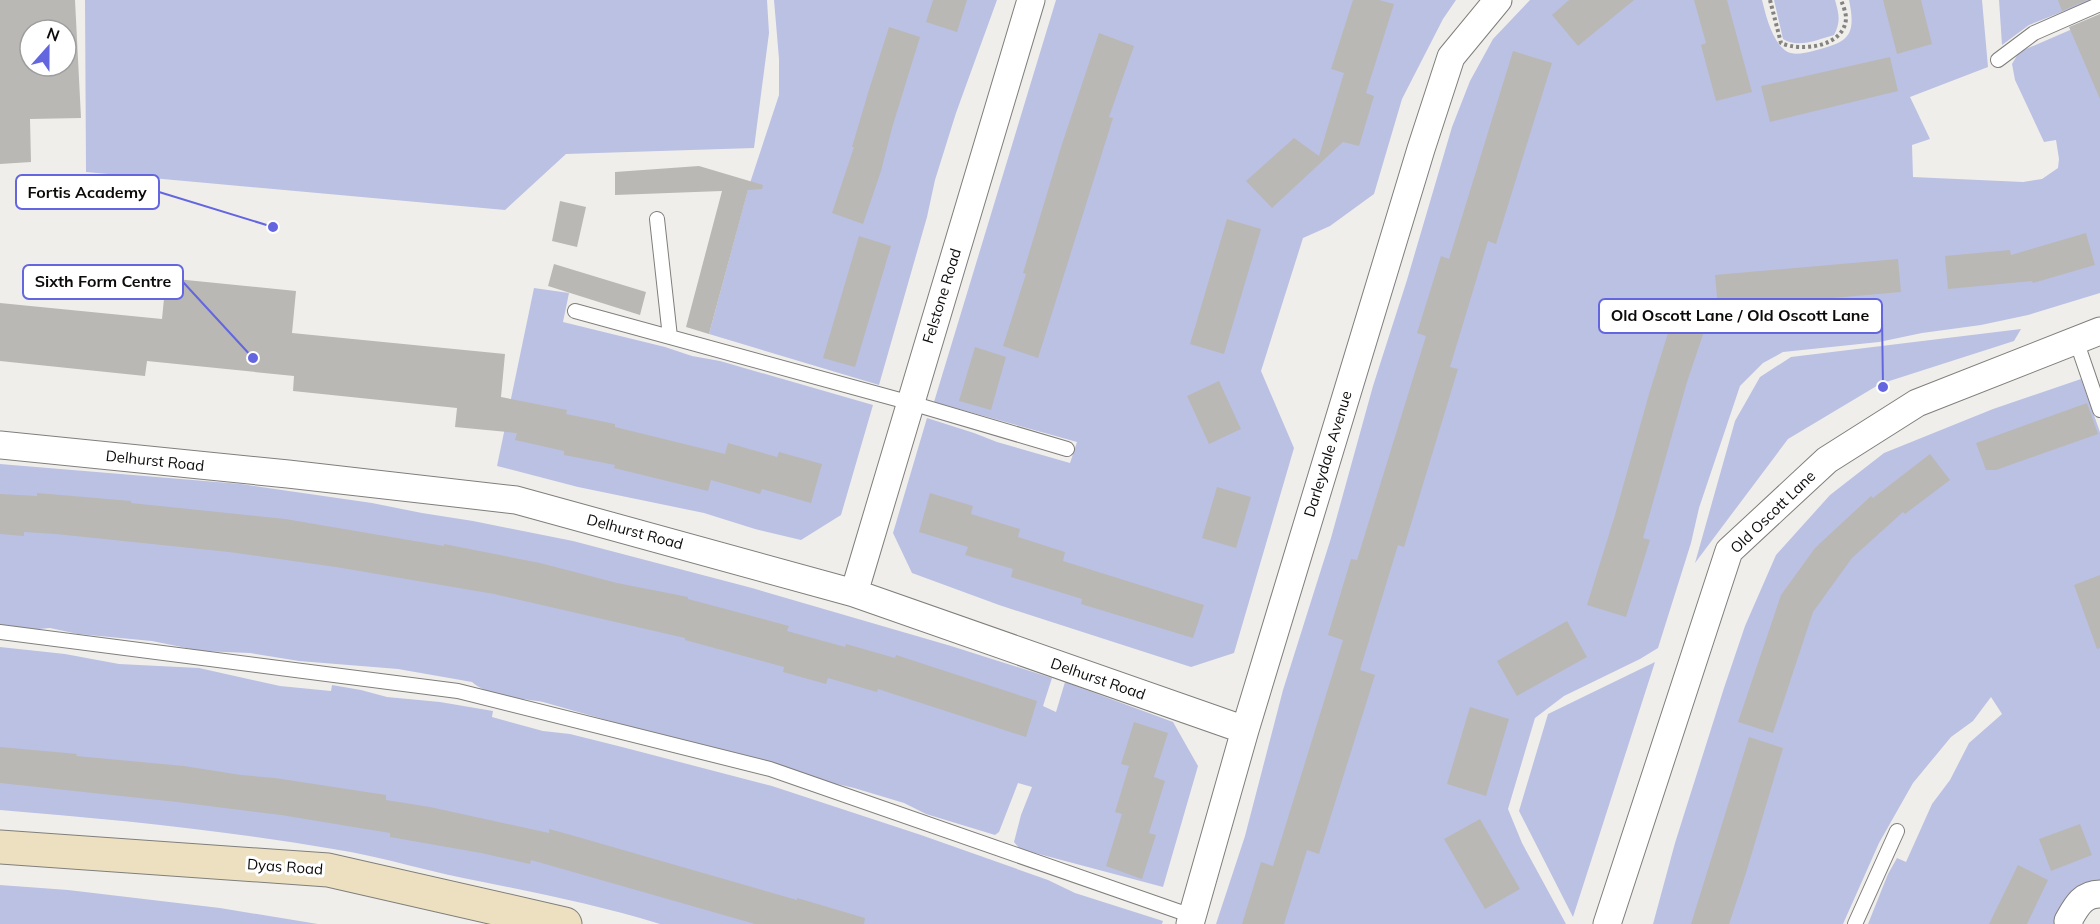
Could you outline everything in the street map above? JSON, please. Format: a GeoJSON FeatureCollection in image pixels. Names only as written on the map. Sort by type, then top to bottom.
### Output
{"type":"FeatureCollection","features":[{"type":"Feature","properties":{"kind":"street","name":"Felstone Road"},"geometry":{"type":"LineString","coordinates":[[854,593],[1031,0]]}},
{"type":"Feature","properties":{"kind":"street","name":"Darleydale Avenue"},"geometry":{"type":"LineString","coordinates":[[1191,920],[1245,730],[1451,57],[1498,0]]}},
{"type":"Feature","properties":{"kind":"street","name":"Old Oscott Lane"},"geometry":{"type":"LineString","coordinates":[[1607,924],[1729,551],[1827,460],[1917,403],[2088,336]]}},
{"type":"Feature","properties":{"kind":"street","name":"Delhurst Road"},"geometry":{"type":"LineString","coordinates":[[0,445],[300,475],[516,500],[854,593],[1245,730]]}},
{"type":"Feature","properties":{"kind":"street","name":"Dyas Road"},"geometry":{"type":"LineString","coordinates":[[0,847],[327,870],[565,924]]}},
{"type":"Feature","properties":{"kind":"street"},"geometry":{"type":"LineString","coordinates":[[2069,924],[2068,921],[2078,903],[2092,894],[2100,894]]}},
{"type":"Feature","properties":{"kind":"lane"},"geometry":{"type":"LineString","coordinates":[[1998,60],[2034,33],[2100,4]]}},
{"type":"Feature","properties":{"kind":"lane"},"geometry":{"type":"LineString","coordinates":[[657,219],[670,337]]}},
{"type":"Feature","properties":{"kind":"lane"},"geometry":{"type":"LineString","coordinates":[[575,311],[911,403],[1067,449]]}},
{"type":"Feature","properties":{"kind":"lane"},"geometry":{"type":"LineString","coordinates":[[2088,336],[2100,410]]}},
{"type":"Feature","properties":{"kind":"lane"},"geometry":{"type":"LineString","coordinates":[[0,632],[459,691],[770,769],[1191,920]]}},
{"type":"Feature","properties":{"kind":"lane"},"geometry":{"type":"LineString","coordinates":[[1855,924],[1897,831]]}},
{"type":"Feature","properties":{"kind":"path"},"geometry":{"type":"LineString","coordinates":[[1770,0],[1781,43],[1801,49],[1835,40],[1841,33],[1846,19],[1841,0]]}},
{"type":"Feature","properties":{"kind":"shaded area"},"geometry":{"type":"Polygon","coordinates":[[[85,0],[767,0],[769,33],[754,148],[566,154],[505,210],[86,172],[85,0]]]}},
{"type":"Feature","properties":{"kind":"shaded area"},"geometry":{"type":"Polygon","coordinates":[[[774,0],[997,0],[956,113],[935,180],[927,217],[879,385],[709,334],[748,189],[779,95],[779,59],[774,0]]]}},
{"type":"Feature","properties":{"kind":"shaded area"},"geometry":{"type":"Polygon","coordinates":[[[1056,0],[1456,0],[1443,19],[1402,99],[1374,194],[1330,226],[1303,238],[1261,371],[1294,448],[1234,653],[1191,667],[999,605],[912,573],[893,533],[927,418],[997,442],[1070,463],[1077,442],[934,402],[1056,0]]]}},
{"type":"Feature","properties":{"kind":"shaded area"},"geometry":{"type":"Polygon","coordinates":[[[1530,0],[1762,0],[1770,28],[1777,41],[1786,51],[1796,54],[1834,45],[1847,36],[1852,23],[1849,0],[1982,0],[1988,67],[1910,97],[1930,139],[1912,145],[1913,177],[2023,182],[2042,179],[2058,168],[2059,159],[2056,140],[2044,142],[2015,80],[2012,64],[2019,52],[2100,17],[2100,293],[2028,315],[1981,325],[1922,333],[1879,342],[1783,352],[1763,363],[1740,386],[1699,508],[1691,543],[1658,648],[1564,696],[1535,718],[1508,809],[1522,843],[1566,924],[1216,924],[1245,836],[1283,690],[1331,538],[1373,386],[1452,127],[1470,81],[1493,39],[1530,0]]]}},
{"type":"Feature","properties":{"kind":"shaded area"},"geometry":{"type":"Polygon","coordinates":[[[1774,0],[1835,0],[1839,18],[1834,35],[1802,43],[1783,39],[1774,0]]]}},
{"type":"Feature","properties":{"kind":"shaded area"},"geometry":{"type":"Polygon","coordinates":[[[1999,0],[2092,0],[2029,25],[2002,45],[1999,0]]]}},
{"type":"Feature","properties":{"kind":"shaded area"},"geometry":{"type":"Polygon","coordinates":[[[534,288],[569,293],[563,322],[665,347],[692,356],[720,361],[873,405],[841,515],[801,540],[704,513],[578,487],[497,466],[534,288]]]}},
{"type":"Feature","properties":{"kind":"shaded area"},"geometry":{"type":"Polygon","coordinates":[[[2021,329],[2014,341],[1880,384],[1788,439],[1695,563],[1735,421],[1760,377],[1791,357],[2021,329]]]}},
{"type":"Feature","properties":{"kind":"shaded area"},"geometry":{"type":"Polygon","coordinates":[[[2081,379],[2100,432],[2100,884],[2056,924],[1868,924],[1888,874],[1897,858],[1906,862],[1932,804],[1950,780],[1969,743],[2002,714],[1991,697],[1973,721],[1951,737],[1913,783],[1879,843],[1843,924],[1653,924],[1675,843],[1724,688],[1745,626],[1776,555],[1830,495],[1884,453],[1993,409],[2081,379]]]}},
{"type":"Feature","properties":{"kind":"shaded area"},"geometry":{"type":"Polygon","coordinates":[[[0,464],[241,484],[372,503],[573,541],[752,588],[1052,678],[1043,706],[1056,712],[1065,682],[1173,722],[1198,766],[1163,887],[1020,849],[1014,842],[1032,787],[1018,783],[999,832],[995,835],[926,814],[904,803],[854,788],[807,777],[543,702],[496,694],[472,682],[398,669],[299,661],[250,653],[201,651],[152,641],[78,634],[50,628],[27,630],[0,626],[0,464]]]}},
{"type":"Feature","properties":{"kind":"shaded area"},"geometry":{"type":"Polygon","coordinates":[[[0,647],[65,654],[119,664],[199,668],[280,686],[331,691],[332,685],[387,697],[440,702],[493,711],[492,717],[543,731],[570,734],[772,786],[921,835],[1048,880],[1075,893],[1163,921],[1162,924],[660,924],[572,901],[333,849],[167,826],[0,810],[0,647]]]}},
{"type":"Feature","properties":{"kind":"shaded area"},"geometry":{"type":"Polygon","coordinates":[[[1655,662],[1573,917],[1519,811],[1548,714],[1655,662]]]}},
{"type":"Feature","properties":{"kind":"shaded area"},"geometry":{"type":"Polygon","coordinates":[[[0,885],[68,890],[220,908],[318,924],[0,924],[0,885]]]}},
{"type":"Feature","properties":{"kind":"building"},"geometry":{"type":"Polygon","coordinates":[[[0,0],[75,0],[76,18],[18,18],[18,78],[78,78],[78,59],[81,118],[30,119],[31,162],[0,164],[0,0]]]}},
{"type":"Feature","properties":{"kind":"building"},"geometry":{"type":"Polygon","coordinates":[[[933,0],[967,0],[957,32],[926,22],[933,0]]]}},
{"type":"Feature","properties":{"kind":"building"},"geometry":{"type":"Polygon","coordinates":[[[1353,0],[1379,0],[1394,4],[1366,93],[1374,96],[1359,146],[1343,142],[1272,208],[1246,181],[1294,138],[1319,156],[1344,73],[1331,69],[1353,0]]]}},
{"type":"Feature","properties":{"kind":"building"},"geometry":{"type":"Polygon","coordinates":[[[1569,0],[1634,0],[1578,46],[1552,15],[1569,0]]]}},
{"type":"Feature","properties":{"kind":"building"},"geometry":{"type":"Polygon","coordinates":[[[1694,0],[1727,0],[1752,92],[1716,101],[1701,45],[1706,43],[1694,0]]]}},
{"type":"Feature","properties":{"kind":"building"},"geometry":{"type":"Polygon","coordinates":[[[1883,0],[1921,0],[1932,44],[1897,54],[1883,0]]]}},
{"type":"Feature","properties":{"kind":"building"},"geometry":{"type":"Polygon","coordinates":[[[2058,0],[2087,0],[2062,11],[2058,0]]]}},
{"type":"Feature","properties":{"kind":"building"},"geometry":{"type":"Polygon","coordinates":[[[2100,14],[2100,99],[2069,27],[2100,14]]]}},
{"type":"Feature","properties":{"kind":"building"},"geometry":{"type":"Polygon","coordinates":[[[889,27],[920,37],[863,224],[832,213],[889,27]]]}},
{"type":"Feature","properties":{"kind":"building"},"geometry":{"type":"Polygon","coordinates":[[[1099,33],[1134,46],[1109,117],[1113,118],[1038,358],[1003,346],[1026,274],[1023,273],[1062,144],[1099,33]]]}},
{"type":"Feature","properties":{"kind":"building"},"geometry":{"type":"Polygon","coordinates":[[[1513,51],[1552,63],[1496,244],[1488,241],[1450,367],[1458,369],[1404,547],[1398,545],[1360,670],[1375,675],[1319,854],[1307,850],[1284,924],[1242,924],[1261,862],[1273,866],[1343,640],[1328,635],[1351,559],[1357,560],[1426,336],[1417,333],[1441,256],[1449,259],[1513,51]]]}},
{"type":"Feature","properties":{"kind":"building"},"geometry":{"type":"Polygon","coordinates":[[[1890,57],[1898,91],[1770,122],[1761,86],[1890,57]]]}},
{"type":"Feature","properties":{"kind":"building"},"geometry":{"type":"Polygon","coordinates":[[[699,166],[763,185],[762,189],[748,190],[709,334],[686,327],[722,191],[615,195],[615,172],[699,166]]]}},
{"type":"Feature","properties":{"kind":"building"},"geometry":{"type":"Polygon","coordinates":[[[560,201],[586,207],[577,247],[552,241],[560,201]]]}},
{"type":"Feature","properties":{"kind":"building"},"geometry":{"type":"Polygon","coordinates":[[[1227,219],[1261,229],[1224,354],[1190,344],[1227,219]]]}},
{"type":"Feature","properties":{"kind":"building"},"geometry":{"type":"Polygon","coordinates":[[[2086,233],[2095,265],[2033,283],[2032,281],[1948,289],[1945,256],[2010,250],[2011,255],[2086,233]]]}},
{"type":"Feature","properties":{"kind":"building"},"geometry":{"type":"Polygon","coordinates":[[[859,236],[891,246],[855,367],[823,358],[859,236]]]}},
{"type":"Feature","properties":{"kind":"building"},"geometry":{"type":"Polygon","coordinates":[[[1898,259],[1901,292],[1718,308],[1715,275],[1898,259]]]}},
{"type":"Feature","properties":{"kind":"building"},"geometry":{"type":"Polygon","coordinates":[[[554,264],[646,292],[640,315],[548,286],[554,264]]]}},
{"type":"Feature","properties":{"kind":"building"},"geometry":{"type":"Polygon","coordinates":[[[166,278],[296,291],[292,333],[505,354],[501,397],[567,410],[566,414],[615,424],[615,427],[725,454],[728,443],[777,457],[779,452],[822,464],[811,503],[762,489],[760,494],[711,480],[708,491],[614,468],[615,465],[564,455],[564,451],[515,440],[517,433],[455,427],[457,408],[293,391],[294,376],[147,361],[145,376],[0,361],[0,303],[162,319],[166,278]]]}},
{"type":"Feature","properties":{"kind":"building"},"geometry":{"type":"Polygon","coordinates":[[[1678,301],[1711,311],[1687,382],[1643,538],[1650,540],[1626,617],[1587,605],[1678,301]]]}},
{"type":"Feature","properties":{"kind":"building"},"geometry":{"type":"Polygon","coordinates":[[[975,347],[1006,357],[991,410],[959,401],[975,347]]]}},
{"type":"Feature","properties":{"kind":"building"},"geometry":{"type":"Polygon","coordinates":[[[1219,381],[1241,429],[1209,444],[1187,396],[1219,381]]]}},
{"type":"Feature","properties":{"kind":"building"},"geometry":{"type":"Polygon","coordinates":[[[2087,403],[2098,434],[1996,470],[1986,470],[1976,443],[2087,403]]]}},
{"type":"Feature","properties":{"kind":"building"},"geometry":{"type":"Polygon","coordinates":[[[1930,454],[1950,480],[1905,514],[1903,512],[1852,558],[1813,612],[1773,733],[1738,722],[1781,595],[1815,548],[1871,496],[1873,498],[1930,454]]]}},
{"type":"Feature","properties":{"kind":"building"},"geometry":{"type":"Polygon","coordinates":[[[1217,487],[1251,497],[1236,548],[1202,538],[1217,487]]]}},
{"type":"Feature","properties":{"kind":"building"},"geometry":{"type":"Polygon","coordinates":[[[37,493],[131,501],[131,503],[285,519],[444,546],[444,544],[540,563],[617,583],[688,597],[688,599],[789,626],[787,631],[845,647],[846,644],[895,658],[896,655],[1037,701],[1026,737],[878,689],[877,692],[828,678],[826,684],[783,672],[784,667],[685,640],[685,638],[494,594],[336,567],[229,552],[56,534],[24,532],[24,536],[0,534],[0,494],[37,496],[37,493]]]}},
{"type":"Feature","properties":{"kind":"building"},"geometry":{"type":"Polygon","coordinates":[[[930,493],[973,506],[971,514],[1020,529],[1018,537],[1065,552],[1063,561],[1204,605],[1193,638],[1081,604],[1082,599],[1011,577],[1013,569],[965,555],[968,547],[919,532],[930,493]]]}},
{"type":"Feature","properties":{"kind":"building"},"geometry":{"type":"Polygon","coordinates":[[[2100,575],[2100,648],[2097,649],[2074,585],[2100,575]]]}},
{"type":"Feature","properties":{"kind":"building"},"geometry":{"type":"Polygon","coordinates":[[[1567,621],[1587,657],[1517,696],[1497,661],[1567,621]]]}},
{"type":"Feature","properties":{"kind":"building"},"geometry":{"type":"Polygon","coordinates":[[[1470,707],[1509,719],[1486,796],[1447,784],[1470,707]]]}},
{"type":"Feature","properties":{"kind":"building"},"geometry":{"type":"Polygon","coordinates":[[[1134,722],[1168,733],[1154,777],[1165,781],[1149,833],[1156,835],[1142,879],[1106,866],[1122,814],[1115,812],[1129,766],[1121,764],[1134,722]]]}},
{"type":"Feature","properties":{"kind":"building"},"geometry":{"type":"Polygon","coordinates":[[[1749,737],[1783,748],[1746,873],[1729,924],[1691,924],[1749,737]]]}},
{"type":"Feature","properties":{"kind":"building"},"geometry":{"type":"Polygon","coordinates":[[[0,747],[184,766],[386,795],[386,800],[430,807],[549,833],[549,829],[865,918],[864,924],[755,924],[531,860],[530,864],[390,837],[390,833],[281,815],[0,783],[0,747]]]}},
{"type":"Feature","properties":{"kind":"building"},"geometry":{"type":"Polygon","coordinates":[[[1480,819],[1520,889],[1485,909],[1444,839],[1480,819]]]}},
{"type":"Feature","properties":{"kind":"building"},"geometry":{"type":"Polygon","coordinates":[[[2080,824],[2092,855],[2051,871],[2039,839],[2080,824]]]}},
{"type":"Feature","properties":{"kind":"building"},"geometry":{"type":"Polygon","coordinates":[[[2018,865],[2048,880],[2027,924],[1989,924],[2018,865]]]}},
{"type":"Feature","properties":{"kind":"place","name":"Fortis Academy"},"geometry":{"type":"Point","coordinates":[273,227]}},
{"type":"Feature","properties":{"kind":"place","name":"Sixth Form Centre"},"geometry":{"type":"Point","coordinates":[253,358]}},
{"type":"Feature","properties":{"kind":"place","name":"Old Oscott Lane / Old Oscott Lane"},"geometry":{"type":"Point","coordinates":[1883,387]}}]}
